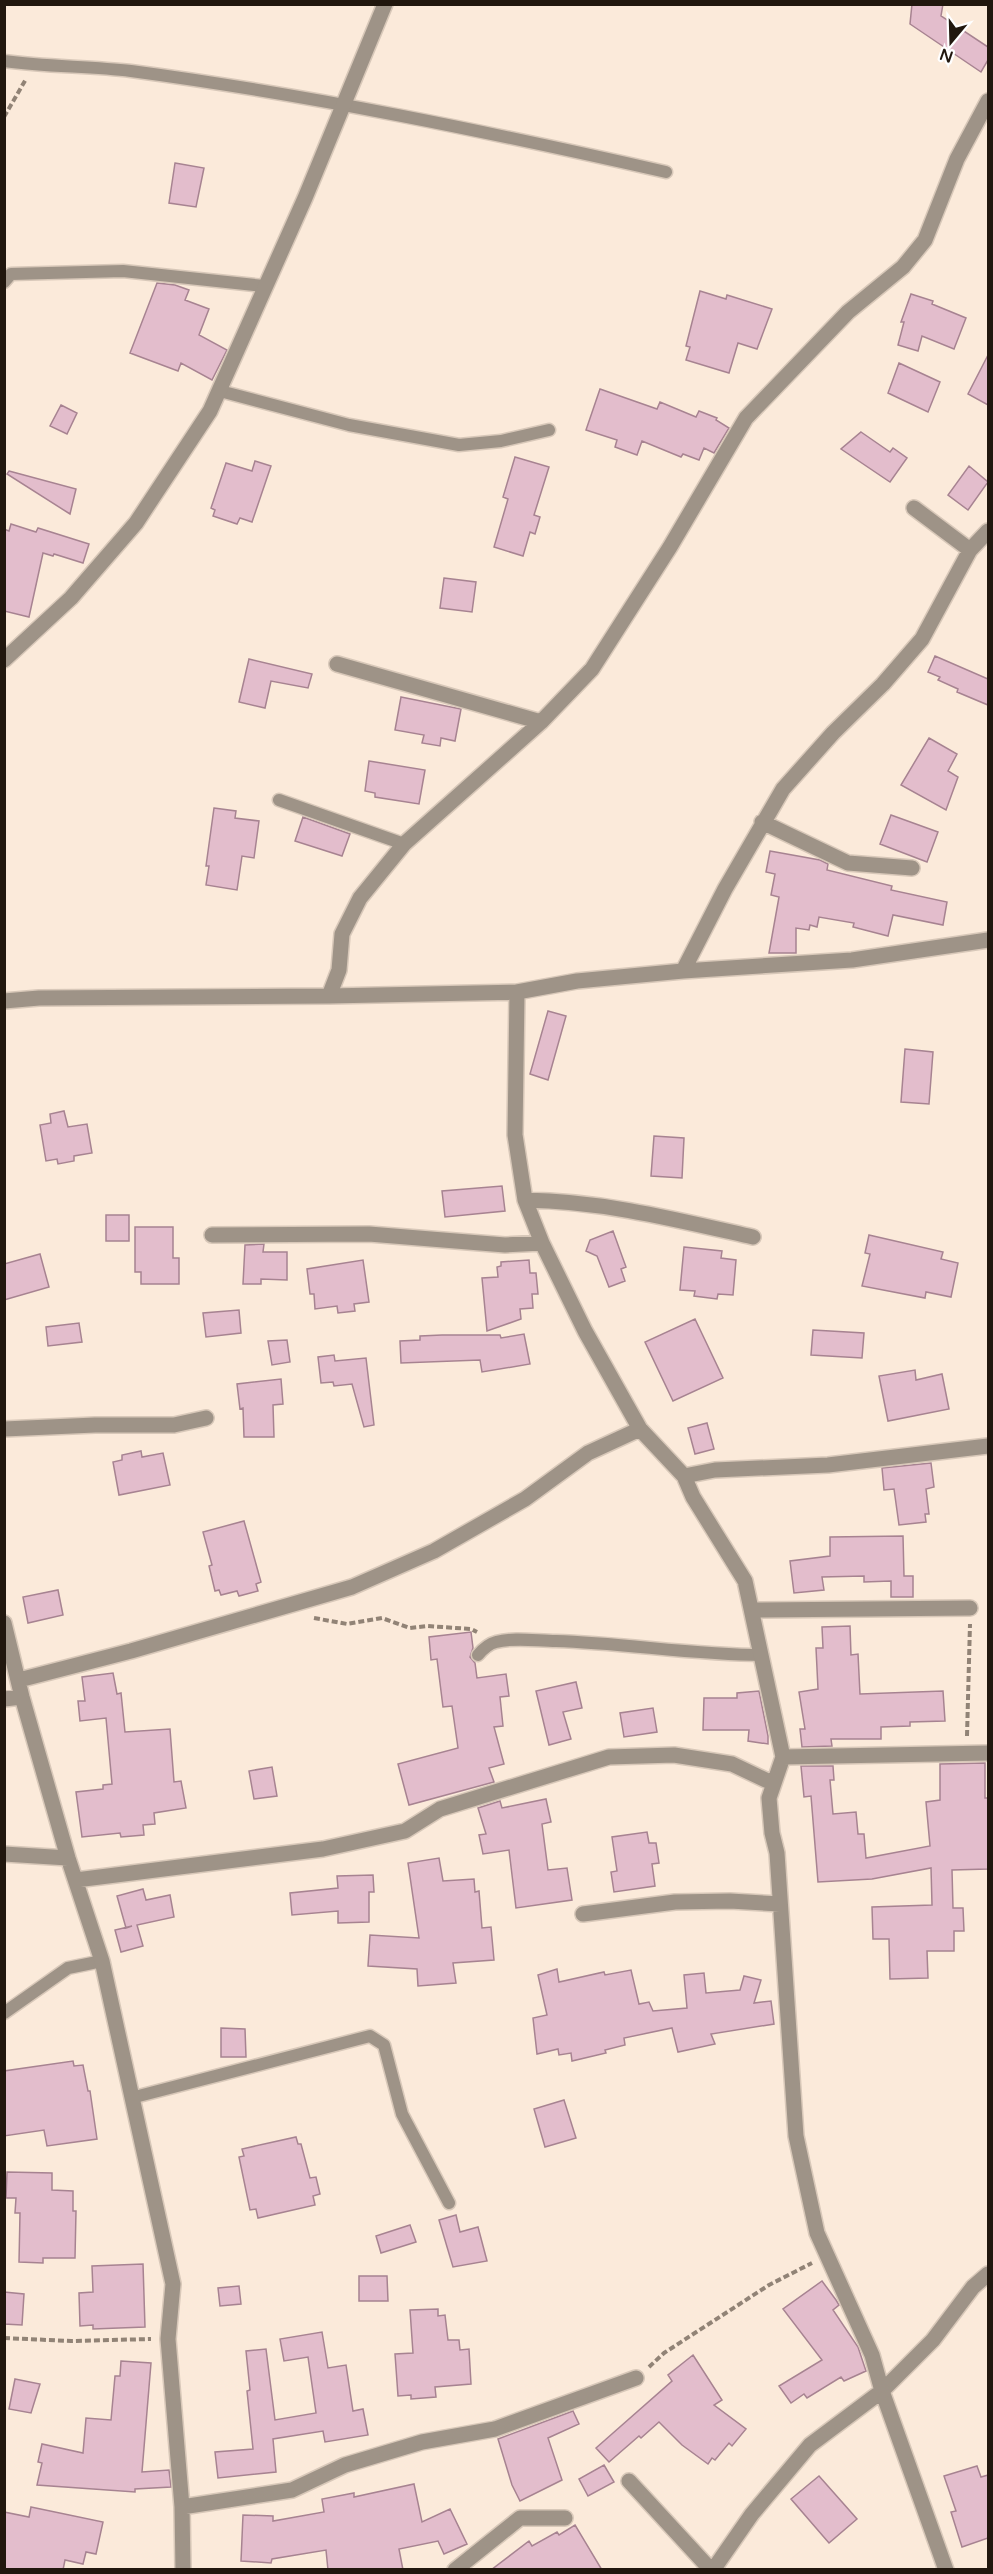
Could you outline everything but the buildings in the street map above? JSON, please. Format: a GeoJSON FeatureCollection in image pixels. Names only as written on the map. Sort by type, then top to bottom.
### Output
{"type":"FeatureCollection","features":[{"type":"Feature","properties":{"kind":"street"},"geometry":{"type":"LineString","coordinates":[[4,660],[71,598],[135,523],[210,411],[305,198],[385,4]]}},
{"type":"Feature","properties":{"kind":"street"},"geometry":{"type":"LineString","coordinates":[[328,996],[339,970],[342,934],[360,898],[404,844],[541,722],[592,669],[670,548],[746,418],[848,312],[903,267],[925,240],[957,159],[988,101]]}},
{"type":"Feature","properties":{"kind":"street"},"geometry":{"type":"LineString","coordinates":[[914,508],[970,550]]}},
{"type":"Feature","properties":{"kind":"street"},"geometry":{"type":"LineString","coordinates":[[683,971],[762,822],[783,789],[833,733],[883,684],[922,639],[970,550],[988,531]]}},
{"type":"Feature","properties":{"kind":"street"},"geometry":{"type":"LineString","coordinates":[[338,664],[541,722]]}},
{"type":"Feature","properties":{"kind":"street"},"geometry":{"type":"LineString","coordinates":[[762,822],[848,863],[912,868]]}},
{"type":"Feature","properties":{"kind":"street"},"geometry":{"type":"LineString","coordinates":[[4,1001],[39,998],[517,992],[577,981],[683,971],[852,960],[988,940]]}},
{"type":"Feature","properties":{"kind":"street"},"geometry":{"type":"LineString","coordinates":[[517,992],[514,1135],[525,1200],[542,1243],[585,1331],[640,1429],[684,1476],[693,1497],[745,1581],[753,1610],[783,1757],[772,1783],[769,1798],[772,1833],[777,1853],[796,2136],[817,2233],[825,2256],[872,2355],[882,2391],[946,2570]]}},
{"type":"Feature","properties":{"kind":"street"},"geometry":{"type":"LineString","coordinates":[[525,1200],[570,1201],[642,1212],[753,1236]]}},
{"type":"Feature","properties":{"kind":"street"},"geometry":{"type":"LineString","coordinates":[[212,1235],[369,1234],[505,1245],[542,1243]]}},
{"type":"Feature","properties":{"kind":"street"},"geometry":{"type":"LineString","coordinates":[[4,1429],[95,1425],[174,1425],[206,1418]]}},
{"type":"Feature","properties":{"kind":"street"},"geometry":{"type":"LineString","coordinates":[[19,1680],[142,1648],[352,1587],[387,1573],[434,1551],[525,1499],[588,1453],[640,1429]]}},
{"type":"Feature","properties":{"kind":"street"},"geometry":{"type":"LineString","coordinates":[[684,1476],[715,1470],[828,1465],[988,1446]]}},
{"type":"Feature","properties":{"kind":"street"},"geometry":{"type":"LineString","coordinates":[[753,1610],[970,1608]]}},
{"type":"Feature","properties":{"kind":"street"},"geometry":{"type":"LineString","coordinates":[[4,1623],[22,1697],[68,1858],[102,1962],[173,2284],[168,2339],[182,2507],[183,2570]]}},
{"type":"Feature","properties":{"kind":"street"},"geometry":{"type":"LineString","coordinates":[[4,1699],[22,1697]]}},
{"type":"Feature","properties":{"kind":"street"},"geometry":{"type":"LineString","coordinates":[[783,1757],[988,1753]]}},
{"type":"Feature","properties":{"kind":"street"},"geometry":{"type":"LineString","coordinates":[[76,1880],[323,1849],[405,1831],[440,1809],[609,1756],[674,1755],[732,1764],[772,1783]]}},
{"type":"Feature","properties":{"kind":"street"},"geometry":{"type":"LineString","coordinates":[[4,1854],[68,1858]]}},
{"type":"Feature","properties":{"kind":"street"},"geometry":{"type":"LineString","coordinates":[[583,1914],[675,1902],[730,1900],[780,1904]]}},
{"type":"Feature","properties":{"kind":"street"},"geometry":{"type":"LineString","coordinates":[[629,2481],[712,2570],[752,2514],[810,2445],[882,2391],[933,2340],[973,2287],[988,2274]]}},
{"type":"Feature","properties":{"kind":"street"},"geometry":{"type":"LineString","coordinates":[[182,2507],[292,2490],[345,2464],[422,2442],[495,2429],[636,2378]]}},
{"type":"Feature","properties":{"kind":"street"},"geometry":{"type":"LineString","coordinates":[[454,2570],[520,2518],[565,2518]]}},
{"type":"Feature","properties":{"kind":"lane"},"geometry":{"type":"LineString","coordinates":[[4,61],[129,71],[344,106],[524,140],[666,172]]}},
{"type":"Feature","properties":{"kind":"lane"},"geometry":{"type":"LineString","coordinates":[[4,282],[11,274],[123,271],[264,286]]}},
{"type":"Feature","properties":{"kind":"lane"},"geometry":{"type":"LineString","coordinates":[[219,391],[350,426],[459,445],[501,441],[549,430]]}},
{"type":"Feature","properties":{"kind":"lane"},"geometry":{"type":"LineString","coordinates":[[279,800],[404,844]]}},
{"type":"Feature","properties":{"kind":"lane"},"geometry":{"type":"LineString","coordinates":[[478,1655],[485,1647],[496,1642],[609,1643],[716,1655],[762,1655]]}},
{"type":"Feature","properties":{"kind":"lane"},"geometry":{"type":"LineString","coordinates":[[4,2013],[68,1968],[102,1962]]}},
{"type":"Feature","properties":{"kind":"lane"},"geometry":{"type":"LineString","coordinates":[[131,2098],[370,2036],[384,2045],[402,2114],[450,2203]]}},
{"type":"Feature","properties":{"kind":"path"},"geometry":{"type":"LineString","coordinates":[[4,117],[34,65]]}},
{"type":"Feature","properties":{"kind":"path"},"geometry":{"type":"LineString","coordinates":[[967,1754],[970,1608]]}},
{"type":"Feature","properties":{"kind":"path"},"geometry":{"type":"LineString","coordinates":[[303,1616],[347,1624],[382,1618],[410,1628],[428,1626],[471,1629],[496,1642]]}},
{"type":"Feature","properties":{"kind":"path"},"geometry":{"type":"LineString","coordinates":[[636,2378],[664,2353],[769,2285],[825,2256]]}},
{"type":"Feature","properties":{"kind":"path"},"geometry":{"type":"LineString","coordinates":[[4,2338],[71,2341],[168,2339]]}}]}
